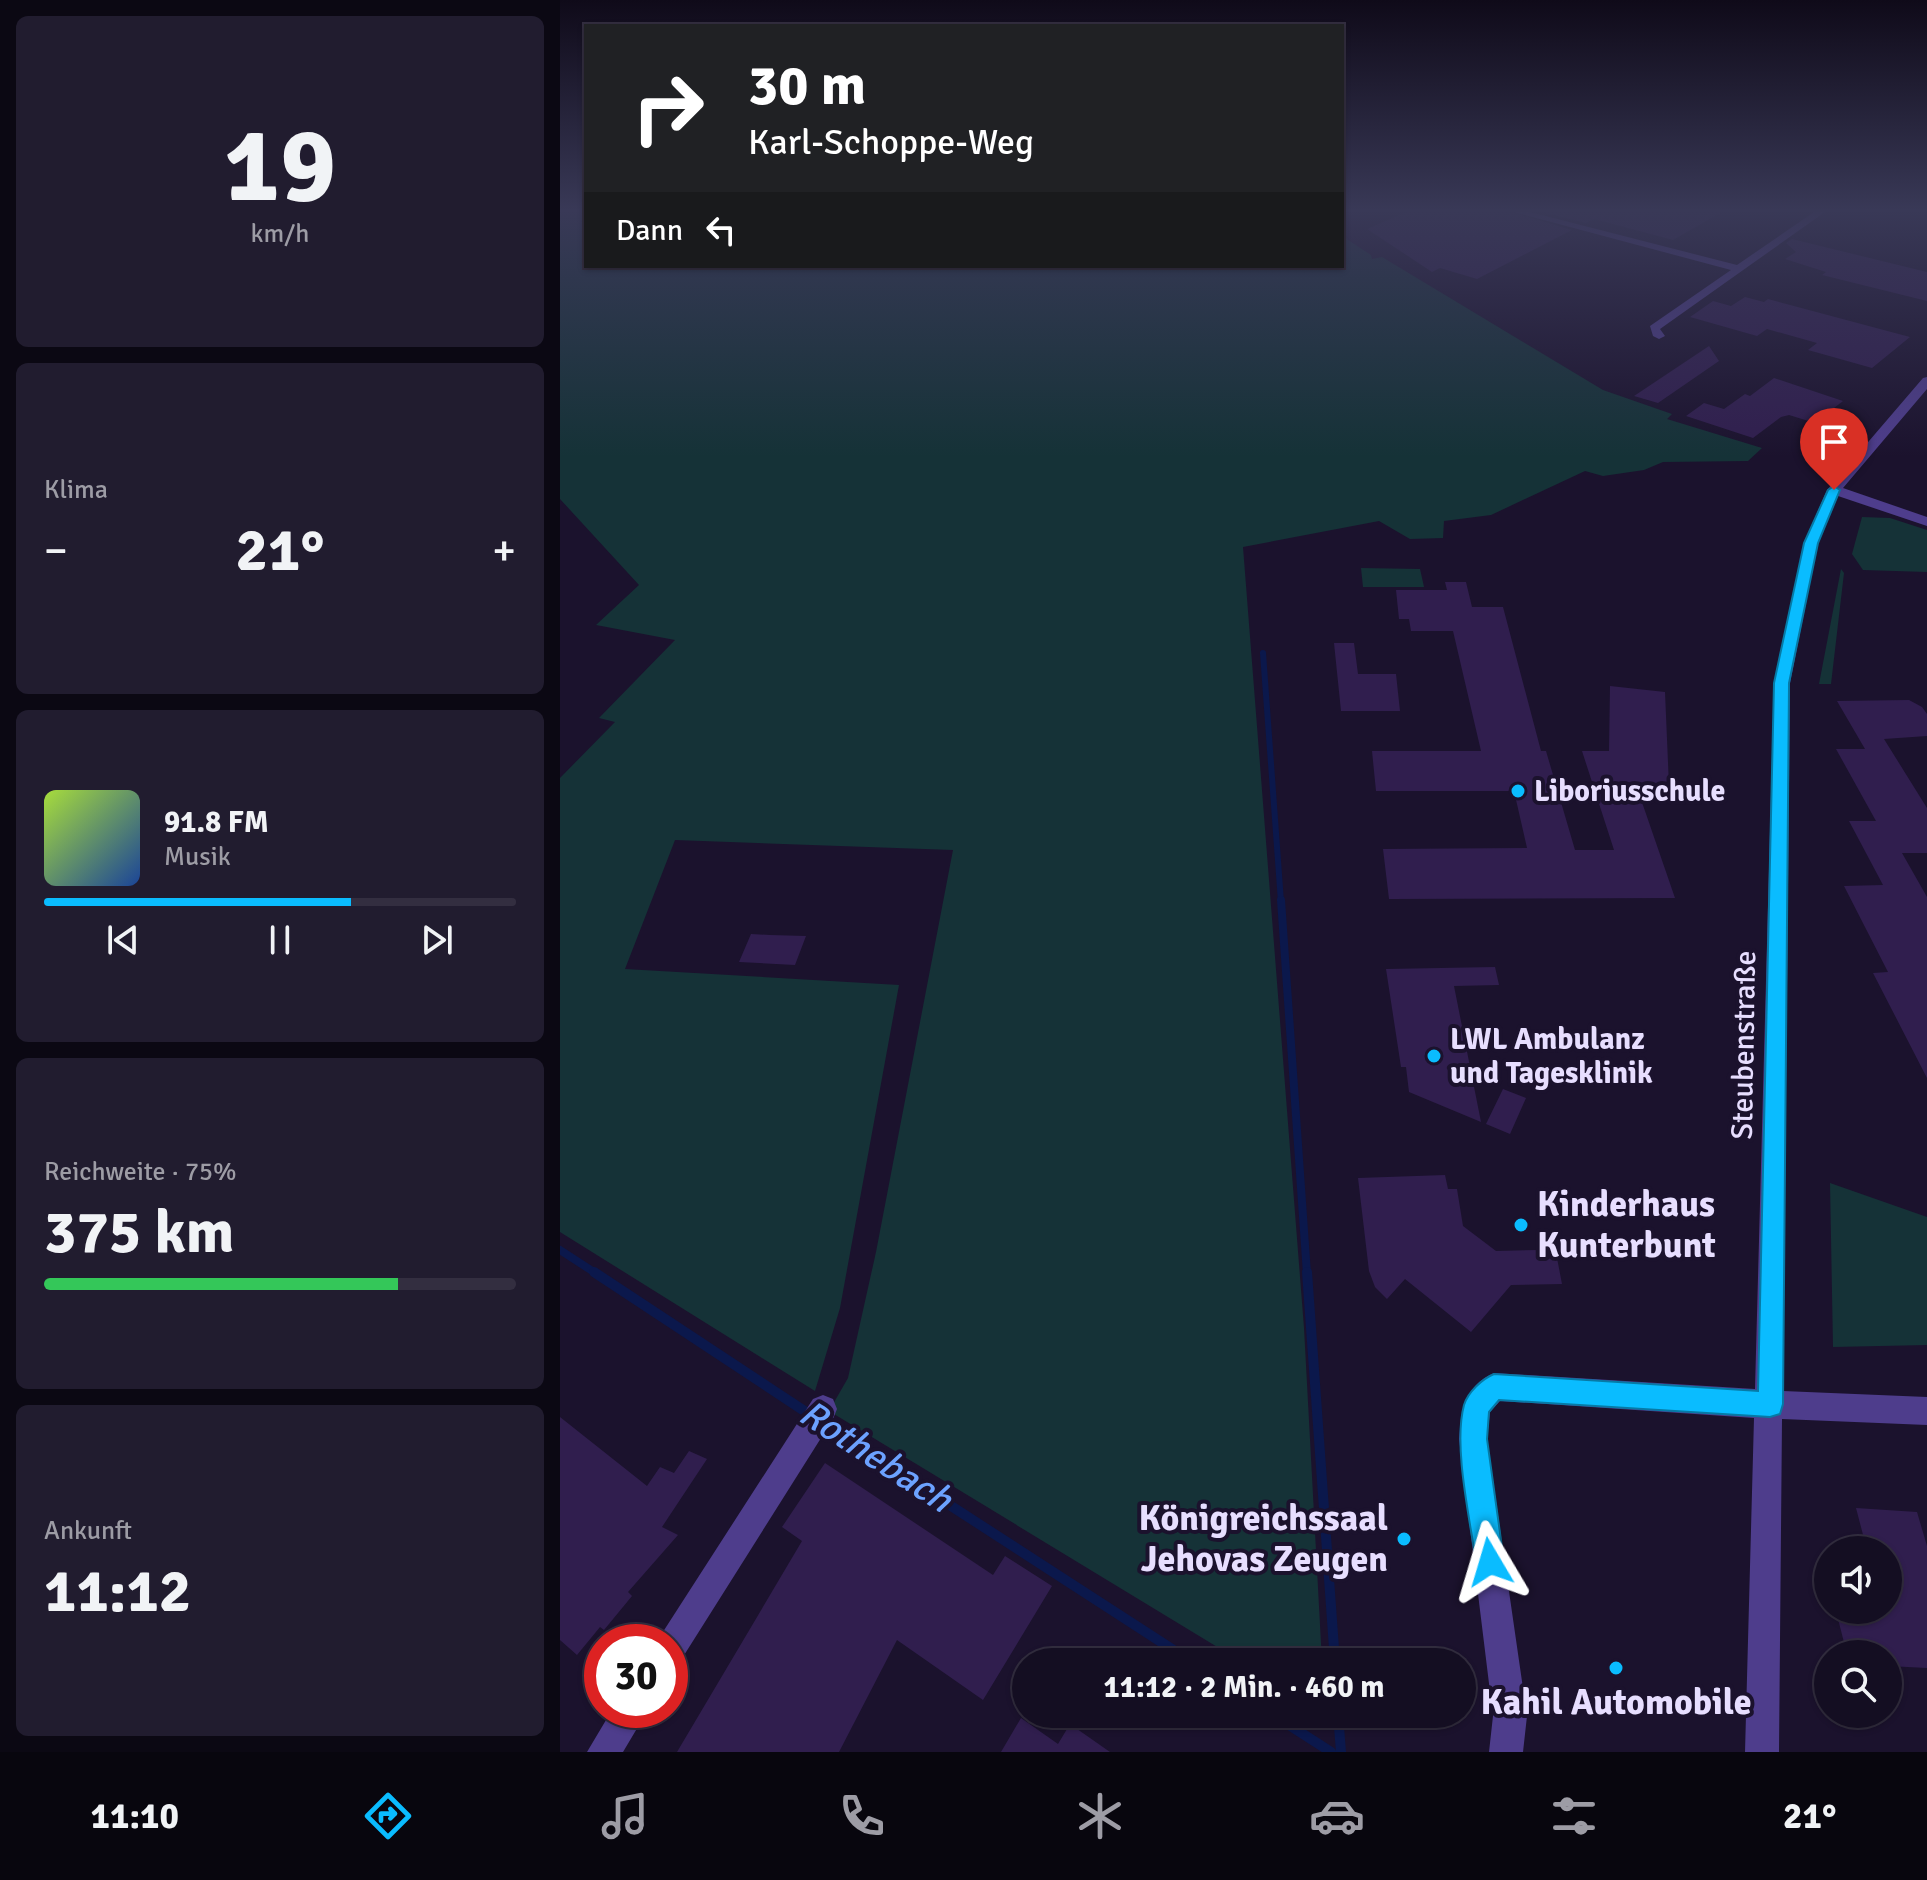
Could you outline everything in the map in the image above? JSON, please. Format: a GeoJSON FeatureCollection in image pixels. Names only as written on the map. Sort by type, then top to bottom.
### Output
{"type":"FeatureCollection","features":[{"type":"Feature","properties":{"kind":"street"},"geometry":{"type":"LineString","coordinates":[[1659,336],[1654,328],[1701,294]]}},
{"type":"Feature","properties":{"kind":"street","name":"Steubenstraße"},"geometry":{"type":"LineString","coordinates":[[1762,1752],[1782,683],[1811,543],[1834,490],[1927,381]]}},
{"type":"Feature","properties":{"kind":"street"},"geometry":{"type":"LineString","coordinates":[[1834,490],[1927,522]]}},
{"type":"Feature","properties":{"kind":"street"},"geometry":{"type":"LineString","coordinates":[[1506,1752],[1510,1716],[1473,1439],[1477,1406],[1494,1387],[1927,1411]]}},
{"type":"Feature","properties":{"kind":"street"},"geometry":{"type":"LineString","coordinates":[[686,1624],[816,1420]]}},
{"type":"Feature","properties":{"kind":"street"},"geometry":{"type":"LineString","coordinates":[[604,1752],[619,1728]]}},
{"type":"Feature","properties":{"kind":"green space"},"geometry":{"type":"Polygon","coordinates":[[[560,294],[1443,294],[1603,390],[1672,414],[1667,419],[1762,448],[1748,461],[1663,462],[1644,470],[1603,476],[1585,471],[1491,515],[1444,521],[1443,538],[1410,539],[1379,521],[1243,547],[1304,1328],[1321,1648],[1219,1648],[829,1411],[848,1378],[876,1252],[953,850],[675,840],[625,969],[899,985],[840,1308],[815,1391],[560,1232],[560,778],[615,722],[599,718],[675,640],[596,625],[639,585],[560,499],[560,294]]]}},
{"type":"Feature","properties":{"kind":"green space"},"geometry":{"type":"Polygon","coordinates":[[[1862,517],[1890,518],[1927,530],[1927,572],[1863,570],[1852,554],[1862,517]]]}},
{"type":"Feature","properties":{"kind":"green space"},"geometry":{"type":"Polygon","coordinates":[[[1361,568],[1420,569],[1424,587],[1363,587],[1361,568]]]}},
{"type":"Feature","properties":{"kind":"green space"},"geometry":{"type":"Polygon","coordinates":[[[1841,569],[1844,573],[1831,684],[1819,684],[1841,569]]]}},
{"type":"Feature","properties":{"kind":"green space"},"geometry":{"type":"Polygon","coordinates":[[[1830,1183],[1927,1217],[1927,1345],[1833,1347],[1830,1183]]]}},
{"type":"Feature","properties":{"kind":"building"},"geometry":{"type":"Polygon","coordinates":[[[1898,294],[1927,294],[1927,301],[1898,294]]]}},
{"type":"Feature","properties":{"kind":"building"},"geometry":{"type":"Polygon","coordinates":[[[1745,297],[1764,302],[1768,299],[1910,337],[1872,368],[1808,350],[1817,343],[1767,329],[1757,336],[1690,317],[1713,301],[1731,306],[1745,297]]]}},
{"type":"Feature","properties":{"kind":"building"},"geometry":{"type":"Polygon","coordinates":[[[1709,346],[1719,361],[1658,403],[1634,396],[1709,346]]]}},
{"type":"Feature","properties":{"kind":"building"},"geometry":{"type":"Polygon","coordinates":[[[1774,378],[1843,401],[1815,423],[1789,415],[1781,417],[1753,438],[1686,416],[1704,403],[1724,409],[1745,394],[1750,396],[1774,378]]]}},
{"type":"Feature","properties":{"kind":"building"},"geometry":{"type":"Polygon","coordinates":[[[1445,582],[1466,582],[1472,607],[1503,607],[1541,751],[1546,751],[1575,850],[1614,850],[1582,751],[1609,751],[1610,686],[1665,692],[1669,786],[1635,782],[1675,898],[1389,899],[1383,849],[1527,848],[1514,791],[1376,791],[1372,751],[1481,751],[1453,631],[1411,631],[1409,619],[1399,619],[1396,590],[1447,590],[1445,582]]]}},
{"type":"Feature","properties":{"kind":"building"},"geometry":{"type":"Polygon","coordinates":[[[1334,643],[1354,643],[1358,674],[1396,674],[1400,711],[1341,711],[1334,643]]]}},
{"type":"Feature","properties":{"kind":"building"},"geometry":{"type":"Polygon","coordinates":[[[1909,700],[1922,707],[1927,714],[1927,736],[1884,739],[1927,808],[1927,853],[1902,853],[1927,897],[1927,1078],[1873,973],[1888,972],[1844,886],[1883,885],[1849,821],[1876,821],[1836,749],[1865,749],[1837,701],[1909,700]]]}},
{"type":"Feature","properties":{"kind":"building"},"geometry":{"type":"Polygon","coordinates":[[[751,934],[806,936],[795,965],[739,962],[751,934]]]}},
{"type":"Feature","properties":{"kind":"building","name":"LWL Ambulanz und Tagesklinik"},"geometry":{"type":"Polygon","coordinates":[[[1495,967],[1499,985],[1454,986],[1481,1122],[1409,1092],[1406,1067],[1401,1067],[1386,969],[1495,967]]]}},
{"type":"Feature","properties":{"kind":"building"},"geometry":{"type":"Polygon","coordinates":[[[1503,1089],[1526,1098],[1510,1134],[1486,1124],[1503,1089]]]}},
{"type":"Feature","properties":{"kind":"building"},"geometry":{"type":"Polygon","coordinates":[[[1445,1175],[1448,1189],[1457,1189],[1463,1226],[1496,1251],[1538,1250],[1539,1259],[1557,1258],[1562,1284],[1511,1285],[1471,1332],[1405,1279],[1387,1299],[1375,1287],[1369,1271],[1358,1178],[1445,1175]]]}},
{"type":"Feature","properties":{"kind":"building"},"geometry":{"type":"Polygon","coordinates":[[[560,1417],[647,1486],[660,1467],[674,1473],[689,1451],[707,1459],[662,1527],[678,1535],[628,1592],[632,1596],[609,1624],[584,1624],[584,1646],[577,1655],[560,1640],[560,1417]]]}},
{"type":"Feature","properties":{"kind":"building"},"geometry":{"type":"Polygon","coordinates":[[[825,1463],[993,1575],[1005,1556],[1052,1586],[983,1700],[897,1640],[839,1752],[677,1752],[802,1541],[782,1527],[825,1463]]]}},
{"type":"Feature","properties":{"kind":"building"},"geometry":{"type":"Polygon","coordinates":[[[1856,1508],[1917,1512],[1927,1546],[1927,1668],[1902,1667],[1902,1640],[1843,1640],[1839,1624],[1902,1624],[1902,1536],[1863,1536],[1856,1508]]]}},
{"type":"Feature","properties":{"kind":"building"},"geometry":{"type":"Polygon","coordinates":[[[1015,1728],[1035,1728],[1058,1744],[1068,1728],[1076,1728],[1110,1752],[1001,1752],[1015,1728]]]}},
{"type":"Feature","properties":{"kind":"waterway"},"geometry":{"type":"LineString","coordinates":[[1263,653],[1281,902]]}},
{"type":"Feature","properties":{"kind":"waterway"},"geometry":{"type":"LineString","coordinates":[[1281,900],[1307,1274]]}},
{"type":"Feature","properties":{"kind":"waterway","name":"Rothebach"},"geometry":{"type":"LineString","coordinates":[[560,1250],[597,1274]]}},
{"type":"Feature","properties":{"kind":"waterway","name":"Rothebach"},"geometry":{"type":"LineString","coordinates":[[594,1272],[812,1416]]}},
{"type":"Feature","properties":{"kind":"waterway"},"geometry":{"type":"LineString","coordinates":[[1307,1272],[1334,1648]]}},
{"type":"Feature","properties":{"kind":"waterway","name":"Rothebach"},"geometry":{"type":"LineString","coordinates":[[823,1423],[1170,1648]]}},
{"type":"Feature","properties":{"kind":"waterway","name":"Rothebach"},"geometry":{"type":"LineString","coordinates":[[1294,1728],[1331,1752]]}},
{"type":"Feature","properties":{"kind":"waterway"},"geometry":{"type":"LineString","coordinates":[[1339,1728],[1341,1752]]}},
{"type":"Feature","properties":{"kind":"place","name":"Liboriusschule"},"geometry":{"type":"Point","coordinates":[1518,791]}},
{"type":"Feature","properties":{"kind":"place","name":"LWL Ambulanz und Tagesklinik"},"geometry":{"type":"Point","coordinates":[1434,1056]}},
{"type":"Feature","properties":{"kind":"place","name":"Kinderhaus Kunterbunt"},"geometry":{"type":"Point","coordinates":[1521,1225]}},
{"type":"Feature","properties":{"kind":"place","name":"Königreichssaal Jehovas Zeugen"},"geometry":{"type":"Point","coordinates":[1404,1539]}},
{"type":"Feature","properties":{"kind":"place","name":"Kahil Automobile"},"geometry":{"type":"Point","coordinates":[1616,1668]}},
{"type":"Feature","properties":{"kind":"route"},"geometry":{"type":"LineString","coordinates":[[1490,1562],[1473,1439],[1477,1406],[1494,1387],[1569,1389],[1770,1404],[1782,683],[1811,543],[1834,490]]}}]}
